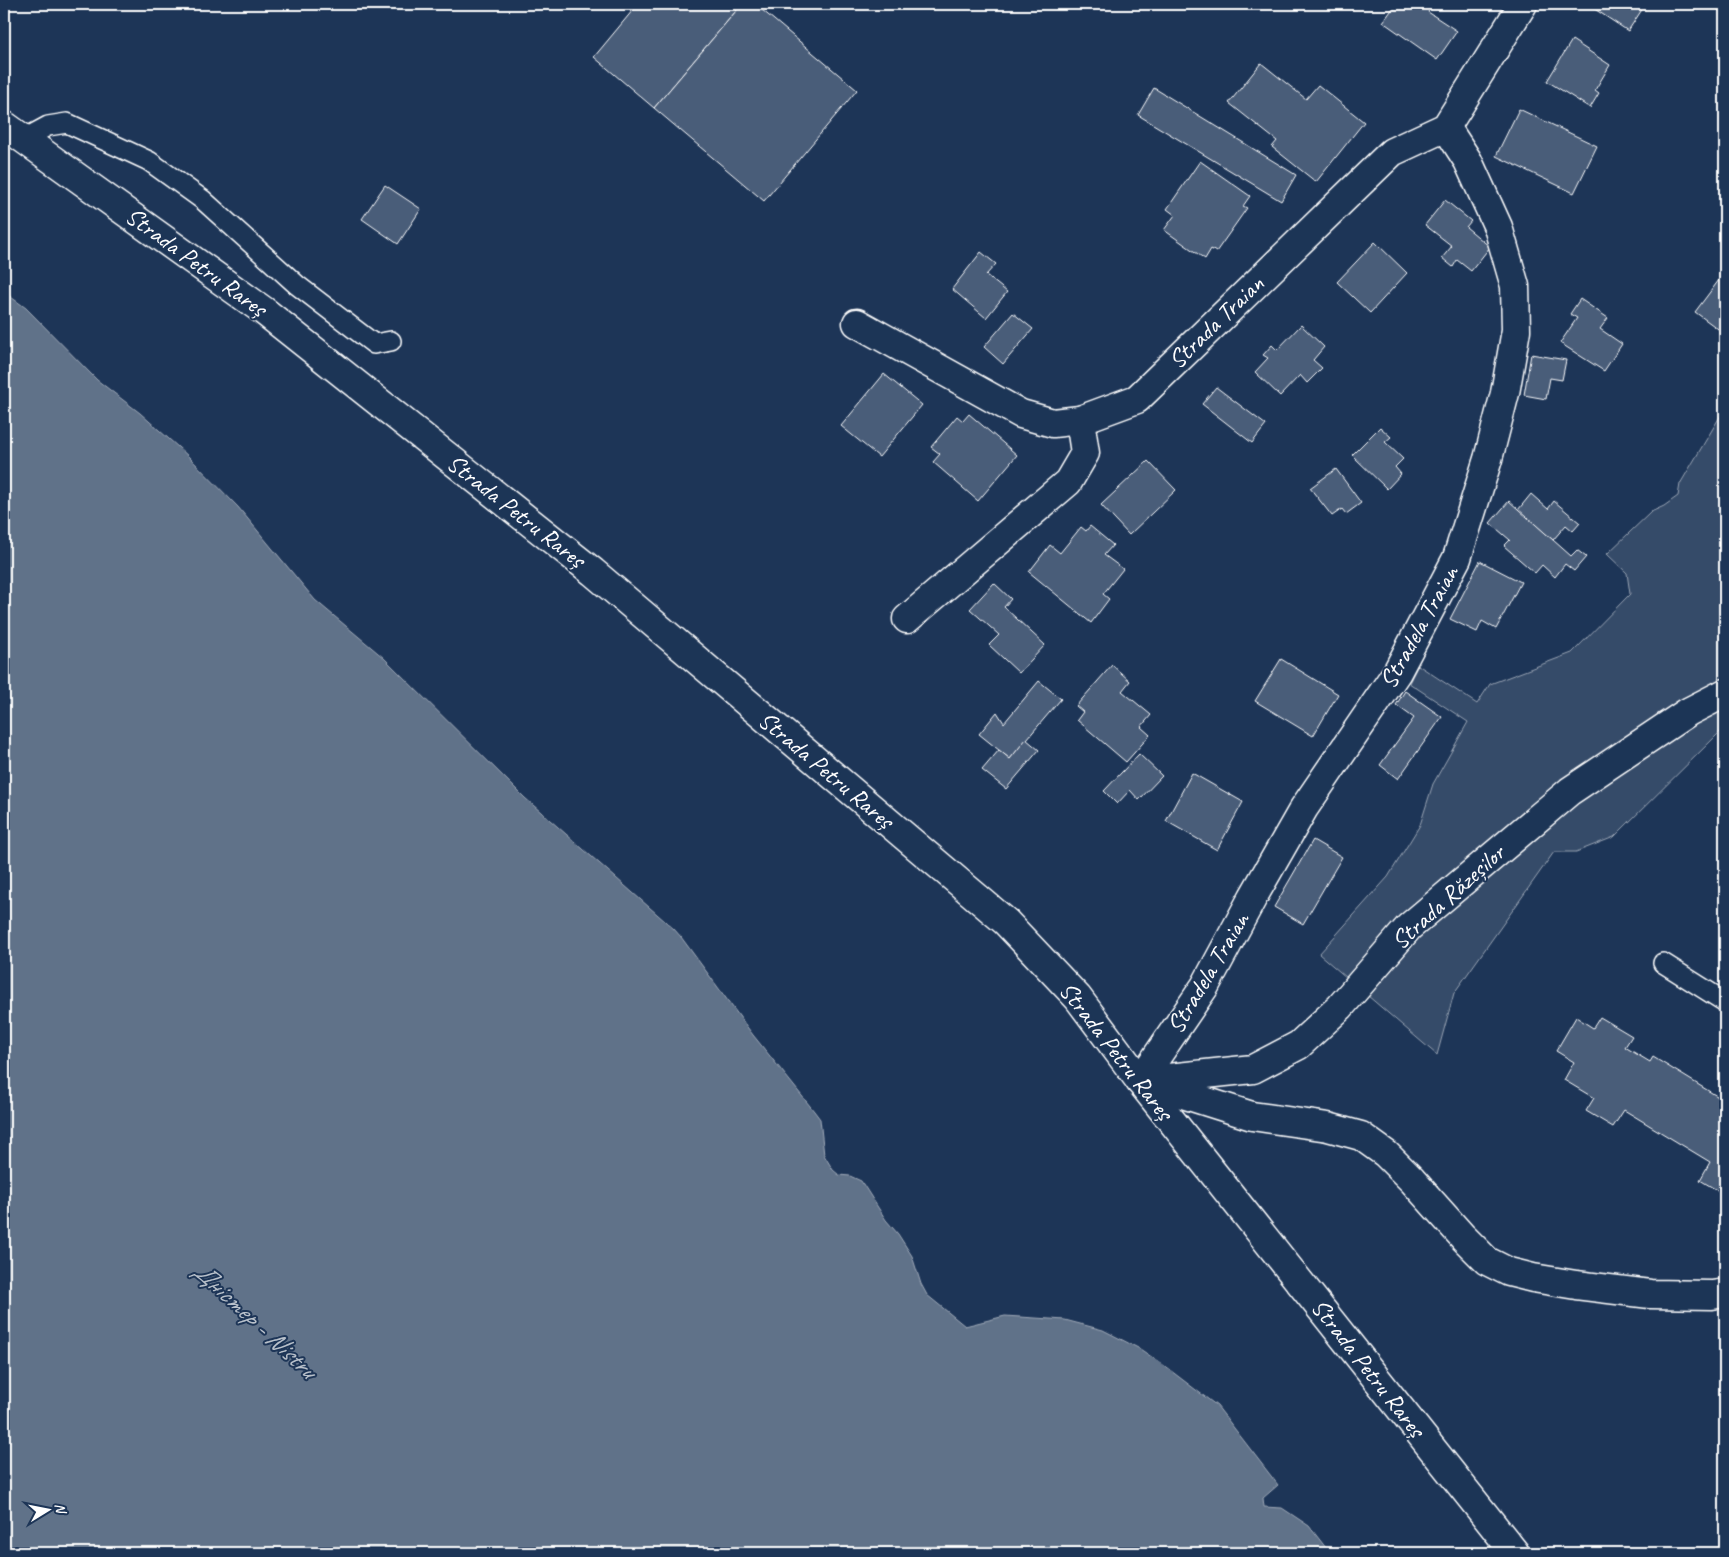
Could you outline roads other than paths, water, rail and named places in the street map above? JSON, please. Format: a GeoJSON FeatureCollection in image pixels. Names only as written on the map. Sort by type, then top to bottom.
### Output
{"type":"FeatureCollection","features":[{"type":"Feature","properties":{"kind":"street"},"geometry":{"type":"LineString","coordinates":[[1446,127],[1523,4]]}},
{"type":"Feature","properties":{"kind":"street","name":"Strada Traian"},"geometry":{"type":"LineString","coordinates":[[857,324],[1022,414],[1053,423],[1080,420],[1137,399],[1392,152],[1446,127]]}},
{"type":"Feature","properties":{"kind":"street","name":"Stradela Traian"},"geometry":{"type":"LineString","coordinates":[[1140,1081],[1205,986],[1304,808],[1397,672],[1457,558],[1488,459],[1505,393],[1516,330],[1515,286],[1498,226],[1468,161],[1446,127]]}},
{"type":"Feature","properties":{"kind":"street","name":"Strada Petru Rareș"},"geometry":{"type":"LineString","coordinates":[[14,132],[264,311],[601,579],[1006,922],[1078,998],[1140,1081],[1515,1553]]}},
{"type":"Feature","properties":{"kind":"street"},"geometry":{"type":"LineString","coordinates":[[907,619],[1068,482],[1085,453],[1080,420]]}},
{"type":"Feature","properties":{"kind":"street","name":"Strada Răzeșilor"},"geometry":{"type":"LineString","coordinates":[[1140,1081],[1253,1068],[1298,1045],[1340,1007],[1408,926],[1570,791],[1688,712],[1725,692]]}},
{"type":"Feature","properties":{"kind":"street"},"geometry":{"type":"LineString","coordinates":[[1140,1081],[1252,1116],[1328,1127],[1361,1136],[1386,1154],[1412,1180],[1487,1262],[1509,1272],[1576,1285],[1650,1294],[1712,1295],[1725,1292]]}},
{"type":"Feature","properties":{"kind":"lane"},"geometry":{"type":"LineString","coordinates":[[14,132],[67,123],[149,161],[203,200],[298,285],[374,344],[391,342]]}},
{"type":"Feature","properties":{"kind":"lane"},"geometry":{"type":"LineString","coordinates":[[1663,964],[1725,1002]]}},
{"type":"Feature","properties":{"kind":"water","name":"Дністер - Nistru"},"geometry":{"type":"Polygon","coordinates":[[[4,292],[26,308],[97,380],[140,413],[188,456],[238,507],[315,600],[384,658],[525,798],[674,929],[753,1035],[820,1119],[824,1155],[833,1170],[839,1175],[850,1176],[861,1181],[912,1256],[921,1284],[927,1295],[965,1326],[1005,1316],[1065,1320],[1103,1330],[1140,1349],[1217,1406],[1278,1485],[1263,1498],[1264,1507],[1282,1508],[1309,1526],[1330,1553],[4,1553],[4,292]]]}}]}
